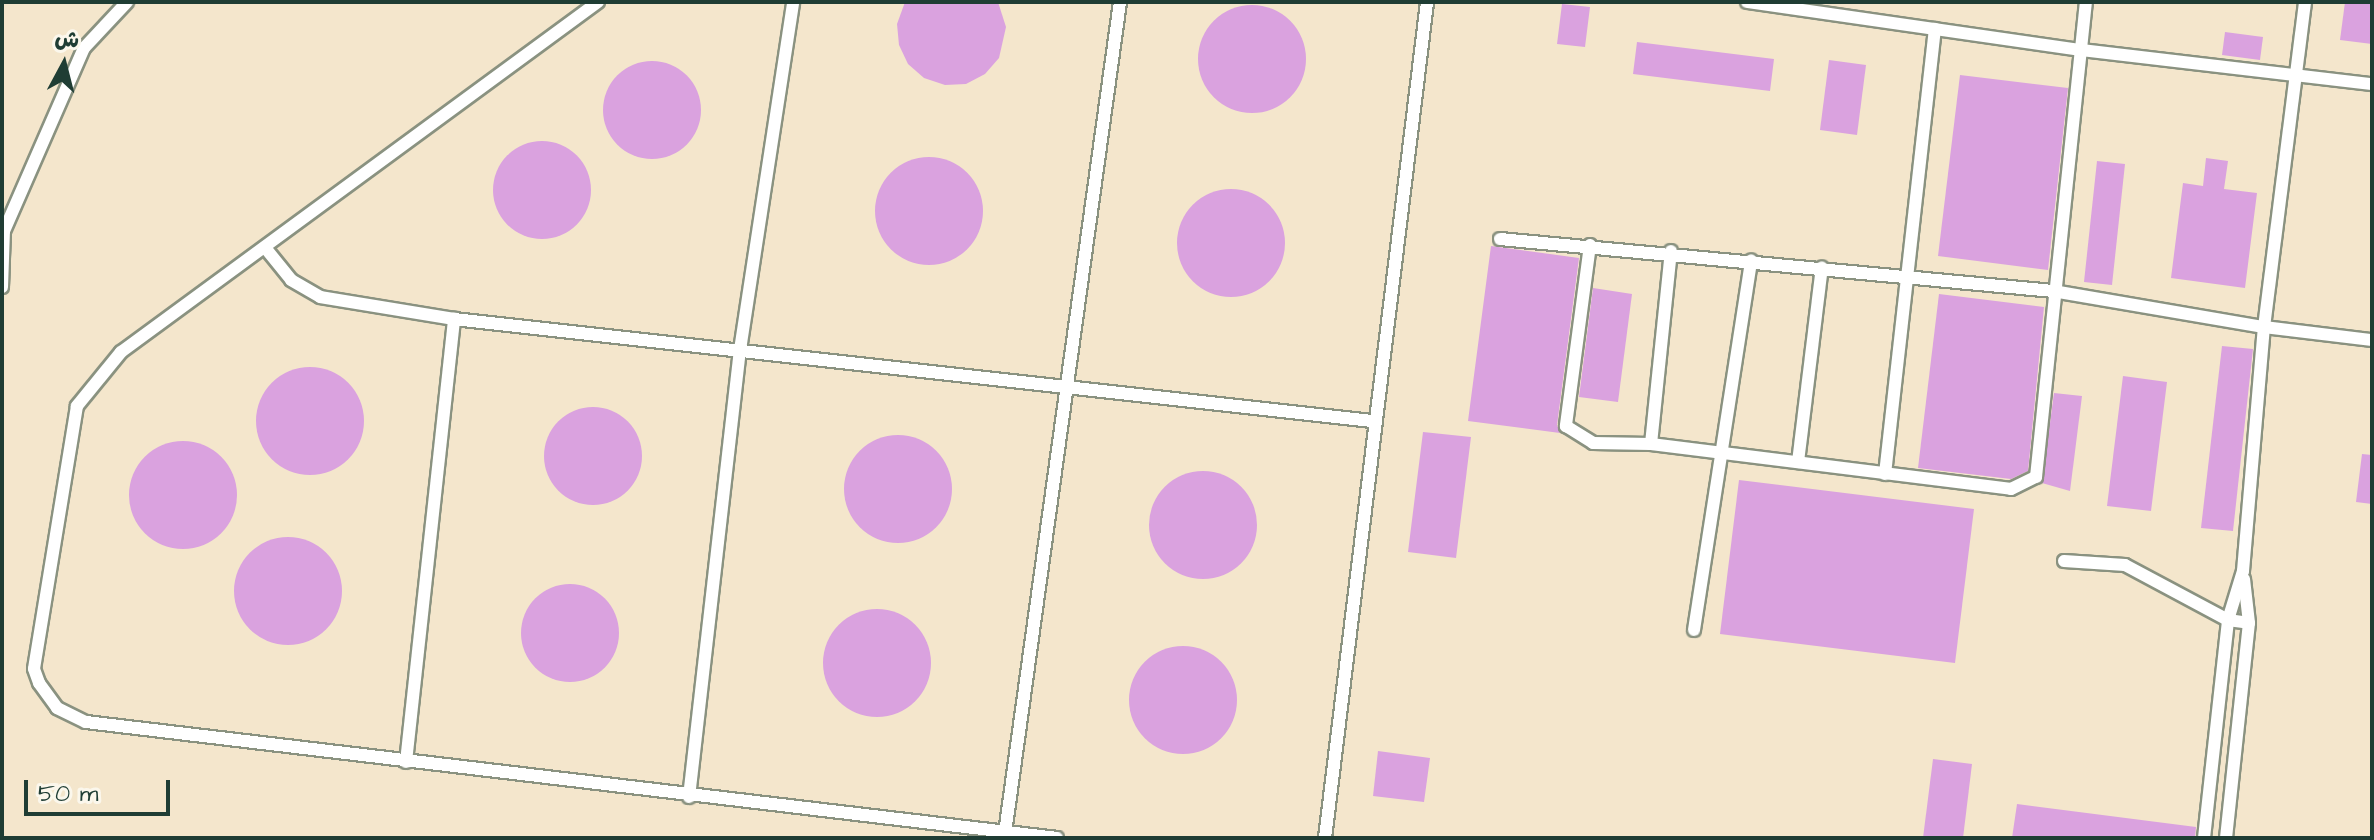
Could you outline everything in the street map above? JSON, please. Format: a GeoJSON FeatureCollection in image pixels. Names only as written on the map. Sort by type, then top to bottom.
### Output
{"type":"FeatureCollection","features":[{"type":"Feature","properties":{"kind":"lane"},"geometry":{"type":"LineString","coordinates":[[2,287],[4,231],[71,76],[84,48],[127,2]]}},
{"type":"Feature","properties":{"kind":"lane"},"geometry":{"type":"LineString","coordinates":[[598,2],[267,250],[121,352],[77,406],[34,669],[57,708],[86,722],[689,797],[1057,838]]}},
{"type":"Feature","properties":{"kind":"lane"},"geometry":{"type":"LineString","coordinates":[[689,797],[740,350],[793,2]]}},
{"type":"Feature","properties":{"kind":"lane"},"geometry":{"type":"LineString","coordinates":[[1005,833],[1120,2]]}},
{"type":"Feature","properties":{"kind":"lane"},"geometry":{"type":"LineString","coordinates":[[1325,838],[1372,421],[1427,2]]}},
{"type":"Feature","properties":{"kind":"lane"},"geometry":{"type":"LineString","coordinates":[[1747,2],[2081,50],[2372,84]]}},
{"type":"Feature","properties":{"kind":"lane"},"geometry":{"type":"LineString","coordinates":[[1590,245],[1566,426],[1593,443],[1651,444],[2011,489],[2036,477],[2053,291],[2086,2]]}},
{"type":"Feature","properties":{"kind":"lane"},"geometry":{"type":"LineString","coordinates":[[2226,838],[2249,623],[2243,571],[2264,327],[2305,2]]}},
{"type":"Feature","properties":{"kind":"lane"},"geometry":{"type":"LineString","coordinates":[[1885,474],[1935,29]]}},
{"type":"Feature","properties":{"kind":"lane"},"geometry":{"type":"LineString","coordinates":[[1500,239],[1671,251],[1822,267],[1906,280],[2053,291],[2264,327],[2372,340]]}},
{"type":"Feature","properties":{"kind":"lane"},"geometry":{"type":"LineString","coordinates":[[267,250],[291,280],[320,297],[454,319],[1068,384],[1372,421]]}},
{"type":"Feature","properties":{"kind":"lane"},"geometry":{"type":"LineString","coordinates":[[1651,444],[1671,251]]}},
{"type":"Feature","properties":{"kind":"lane"},"geometry":{"type":"LineString","coordinates":[[1694,630],[1725,453],[1751,260]]}},
{"type":"Feature","properties":{"kind":"lane"},"geometry":{"type":"LineString","coordinates":[[1798,462],[1822,267]]}},
{"type":"Feature","properties":{"kind":"lane"},"geometry":{"type":"LineString","coordinates":[[406,762],[454,319]]}},
{"type":"Feature","properties":{"kind":"lane"},"geometry":{"type":"LineString","coordinates":[[2064,561],[2125,565],[2228,620],[2249,623]]}},
{"type":"Feature","properties":{"kind":"lane"},"geometry":{"type":"LineString","coordinates":[[2204,838],[2228,620],[2243,571]]}},
{"type":"Feature","properties":{"kind":"building"},"geometry":{"type":"Polygon","coordinates":[[[905,2],[998,2],[1006,27],[999,58],[985,74],[966,84],[945,85],[924,78],[908,64],[899,45],[897,24],[905,2]]]}},
{"type":"Feature","properties":{"kind":"building"},"geometry":{"type":"Polygon","coordinates":[[[2345,2],[2372,2],[2372,44],[2340,40],[2345,2]]]}},
{"type":"Feature","properties":{"kind":"building"},"geometry":{"type":"Polygon","coordinates":[[[1562,4],[1590,7],[1585,47],[1557,44],[1562,4]]]}},
{"type":"Feature","properties":{"kind":"building"},"geometry":{"type":"Polygon","coordinates":[[[1252,5],[1273,9],[1291,20],[1302,38],[1306,59],[1302,80],[1291,98],[1273,109],[1252,113],[1231,109],[1213,98],[1202,80],[1198,59],[1202,38],[1213,20],[1231,9],[1252,5]]]}},
{"type":"Feature","properties":{"kind":"building"},"geometry":{"type":"Polygon","coordinates":[[[2225,32],[2263,37],[2260,60],[2222,55],[2225,32]]]}},
{"type":"Feature","properties":{"kind":"building"},"geometry":{"type":"Polygon","coordinates":[[[1637,42],[1774,59],[1770,91],[1633,74],[1637,42]]]}},
{"type":"Feature","properties":{"kind":"building"},"geometry":{"type":"Polygon","coordinates":[[[1829,60],[1866,65],[1857,135],[1820,130],[1829,60]]]}},
{"type":"Feature","properties":{"kind":"building"},"geometry":{"type":"Polygon","coordinates":[[[652,61],[671,65],[687,75],[697,91],[701,110],[697,129],[687,145],[671,155],[652,159],[633,155],[617,145],[607,129],[603,110],[607,91],[617,75],[633,65],[652,61]]]}},
{"type":"Feature","properties":{"kind":"building"},"geometry":{"type":"Polygon","coordinates":[[[1960,75],[2068,88],[2048,270],[1938,256],[1960,75]]]}},
{"type":"Feature","properties":{"kind":"building"},"geometry":{"type":"Polygon","coordinates":[[[542,141],[561,145],[577,155],[587,171],[591,190],[587,209],[577,225],[561,235],[542,239],[523,235],[507,225],[497,209],[493,190],[497,171],[507,155],[523,145],[542,141]]]}},
{"type":"Feature","properties":{"kind":"building"},"geometry":{"type":"Polygon","coordinates":[[[929,157],[950,161],[967,173],[979,190],[983,211],[979,232],[967,249],[950,261],[929,265],[908,261],[891,249],[879,232],[875,211],[879,190],[891,173],[908,161],[929,157]]]}},
{"type":"Feature","properties":{"kind":"building"},"geometry":{"type":"Polygon","coordinates":[[[2206,158],[2228,161],[2224,189],[2257,193],[2245,288],[2171,278],[2183,183],[2203,186],[2206,158]]]}},
{"type":"Feature","properties":{"kind":"building"},"geometry":{"type":"Polygon","coordinates":[[[2097,161],[2125,164],[2112,285],[2084,282],[2097,161]]]}},
{"type":"Feature","properties":{"kind":"building"},"geometry":{"type":"Polygon","coordinates":[[[1231,189],[1252,193],[1270,204],[1281,222],[1285,243],[1281,264],[1270,282],[1252,293],[1231,297],[1210,293],[1192,282],[1181,264],[1177,243],[1181,222],[1192,204],[1210,193],[1231,189]]]}},
{"type":"Feature","properties":{"kind":"building"},"geometry":{"type":"Polygon","coordinates":[[[1491,246],[1579,258],[1557,425],[1560,433],[1468,421],[1491,246]]]}},
{"type":"Feature","properties":{"kind":"building"},"geometry":{"type":"Polygon","coordinates":[[[1593,288],[1632,294],[1618,402],[1579,397],[1593,288]]]}},
{"type":"Feature","properties":{"kind":"building"},"geometry":{"type":"Polygon","coordinates":[[[1939,294],[2044,307],[2028,471],[2011,479],[1918,468],[1939,294]]]}},
{"type":"Feature","properties":{"kind":"building"},"geometry":{"type":"Polygon","coordinates":[[[2222,346],[2253,349],[2233,531],[2201,528],[2222,346]]]}},
{"type":"Feature","properties":{"kind":"building"},"geometry":{"type":"Polygon","coordinates":[[[310,367],[331,371],[349,382],[360,400],[364,421],[360,442],[349,460],[331,471],[310,475],[289,471],[271,460],[260,442],[256,421],[260,400],[271,382],[289,371],[310,367]]]}},
{"type":"Feature","properties":{"kind":"building"},"geometry":{"type":"Polygon","coordinates":[[[2123,376],[2167,382],[2151,511],[2107,506],[2123,376]]]}},
{"type":"Feature","properties":{"kind":"building"},"geometry":{"type":"Polygon","coordinates":[[[2054,393],[2082,396],[2070,491],[2042,483],[2054,393]]]}},
{"type":"Feature","properties":{"kind":"building"},"geometry":{"type":"Polygon","coordinates":[[[593,407],[612,411],[628,421],[638,437],[642,456],[638,475],[628,491],[612,501],[593,505],[574,501],[558,491],[548,475],[544,456],[548,437],[558,421],[574,411],[593,407]]]}},
{"type":"Feature","properties":{"kind":"building"},"geometry":{"type":"Polygon","coordinates":[[[1423,432],[1471,437],[1456,558],[1408,552],[1423,432]]]}},
{"type":"Feature","properties":{"kind":"building"},"geometry":{"type":"Polygon","coordinates":[[[898,435],[919,439],[937,450],[948,468],[952,489],[948,510],[937,528],[919,539],[898,543],[877,539],[859,528],[848,510],[844,489],[848,468],[859,450],[877,439],[898,435]]]}},
{"type":"Feature","properties":{"kind":"building"},"geometry":{"type":"Polygon","coordinates":[[[183,441],[204,445],[222,456],[233,474],[237,495],[233,516],[222,534],[204,545],[183,549],[162,545],[144,534],[133,516],[129,495],[133,474],[144,456],[162,445],[183,441]]]}},
{"type":"Feature","properties":{"kind":"building"},"geometry":{"type":"Polygon","coordinates":[[[2362,454],[2372,455],[2372,504],[2356,502],[2362,454]]]}},
{"type":"Feature","properties":{"kind":"building"},"geometry":{"type":"Polygon","coordinates":[[[1203,471],[1224,475],[1242,486],[1253,504],[1257,525],[1253,546],[1242,564],[1224,575],[1203,579],[1182,575],[1164,564],[1153,546],[1149,525],[1153,504],[1164,486],[1182,475],[1203,471]]]}},
{"type":"Feature","properties":{"kind":"building"},"geometry":{"type":"Polygon","coordinates":[[[1739,480],[1974,509],[1955,663],[1720,634],[1739,480]]]}},
{"type":"Feature","properties":{"kind":"building"},"geometry":{"type":"Polygon","coordinates":[[[288,537],[309,541],[327,552],[338,570],[342,591],[338,612],[327,630],[309,641],[288,645],[267,641],[249,630],[238,612],[234,591],[238,570],[249,552],[267,541],[288,537]]]}},
{"type":"Feature","properties":{"kind":"building"},"geometry":{"type":"Polygon","coordinates":[[[570,584],[589,588],[605,598],[615,614],[619,633],[615,652],[605,668],[589,678],[570,682],[551,678],[535,668],[525,652],[521,633],[525,614],[535,598],[551,588],[570,584]]]}},
{"type":"Feature","properties":{"kind":"building"},"geometry":{"type":"Polygon","coordinates":[[[877,609],[898,613],[916,624],[927,642],[931,663],[927,684],[916,702],[898,713],[877,717],[856,713],[838,702],[827,684],[823,663],[827,642],[838,624],[856,613],[877,609]]]}},
{"type":"Feature","properties":{"kind":"building"},"geometry":{"type":"Polygon","coordinates":[[[1183,646],[1204,650],[1222,661],[1233,679],[1237,700],[1233,721],[1222,739],[1204,750],[1183,754],[1162,750],[1144,739],[1133,721],[1129,700],[1133,679],[1144,661],[1162,650],[1183,646]]]}},
{"type":"Feature","properties":{"kind":"building"},"geometry":{"type":"Polygon","coordinates":[[[1378,751],[1430,758],[1424,802],[1373,796],[1378,751]]]}},
{"type":"Feature","properties":{"kind":"building"},"geometry":{"type":"Polygon","coordinates":[[[1933,759],[1972,764],[1963,838],[1923,838],[1933,759]]]}},
{"type":"Feature","properties":{"kind":"building"},"geometry":{"type":"Polygon","coordinates":[[[2017,804],[2196,827],[2195,838],[2012,838],[2017,804]]]}}]}
